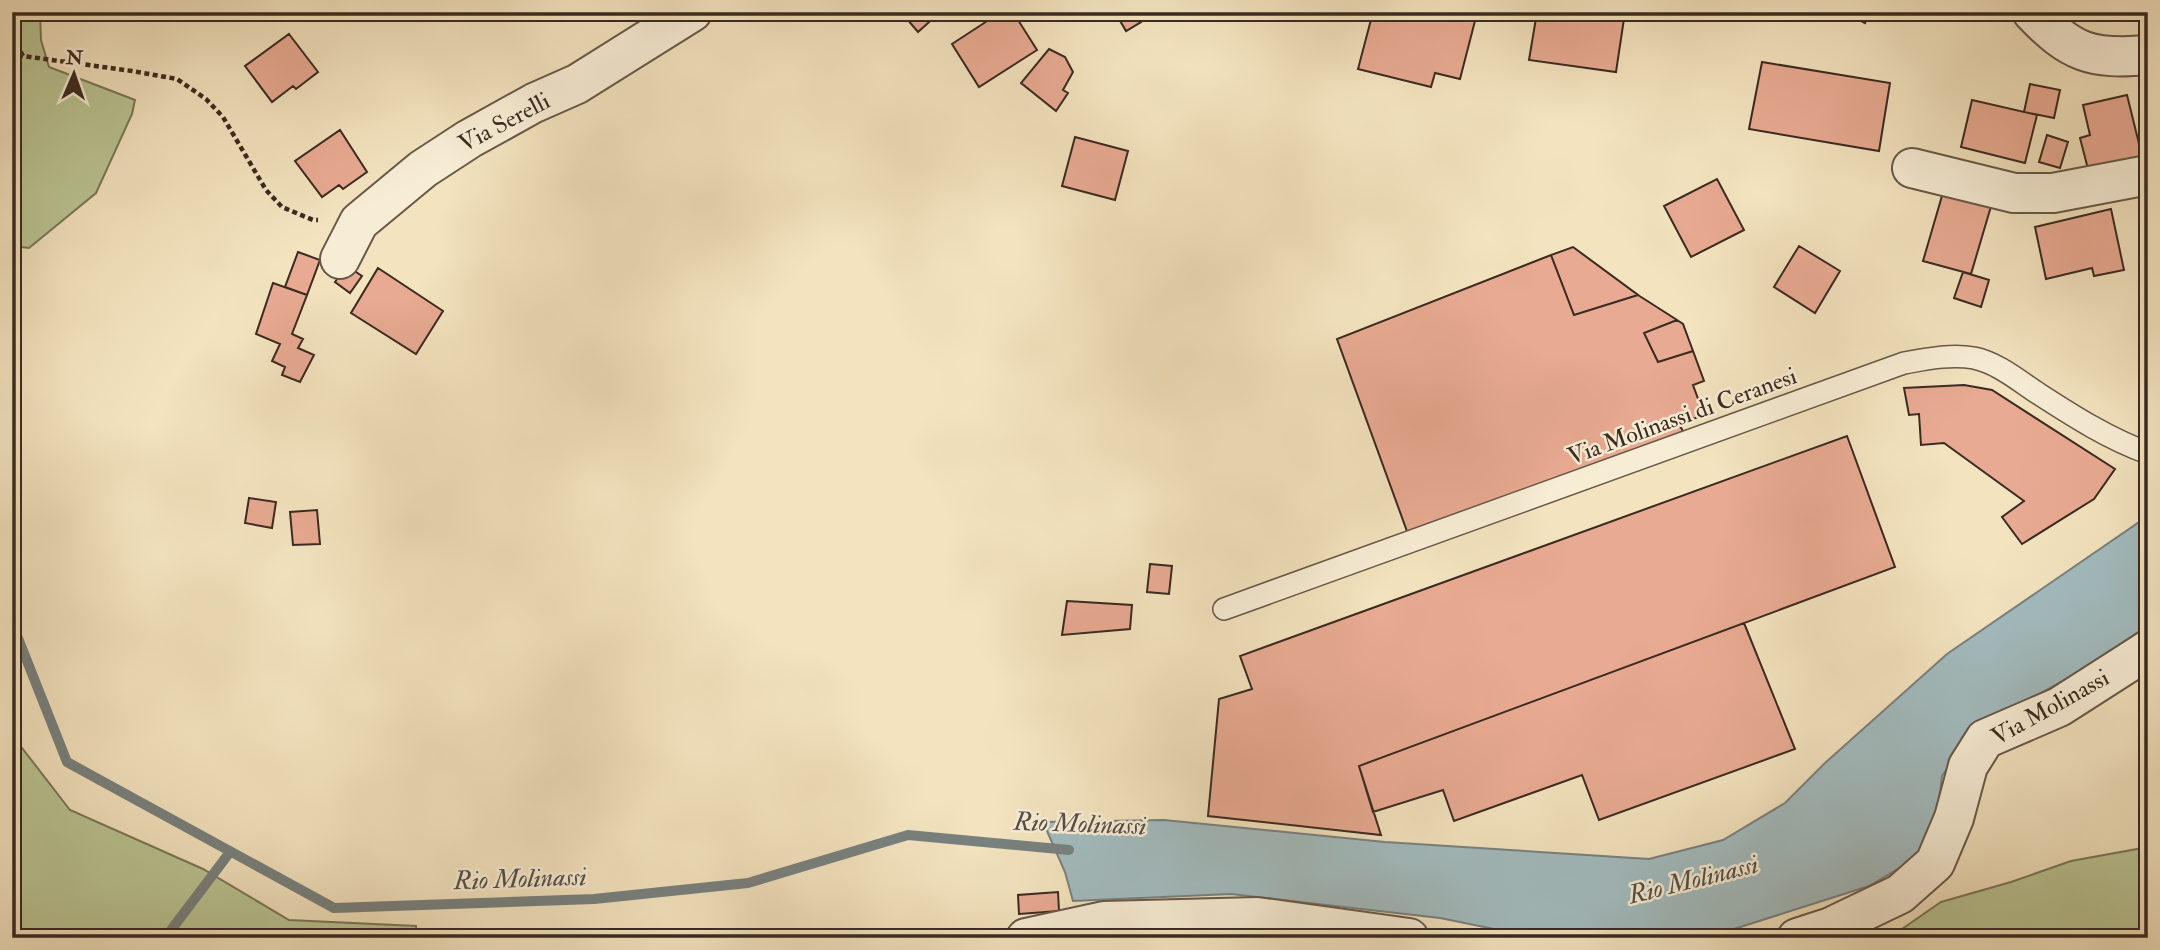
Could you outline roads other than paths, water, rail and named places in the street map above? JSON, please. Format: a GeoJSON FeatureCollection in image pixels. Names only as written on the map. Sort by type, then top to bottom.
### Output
{"type":"FeatureCollection","features":[{"type":"Feature","properties":{"kind":"street","name":"Via Serelli"},"geometry":{"type":"LineString","coordinates":[[341,259],[359,222],[423,169],[469,139],[534,103],[577,85],[692,12]]}},
{"type":"Feature","properties":{"kind":"street"},"geometry":{"type":"LineString","coordinates":[[2032,12],[2060,39],[2087,54],[2121,57],[2148,55]]}},
{"type":"Feature","properties":{"kind":"street"},"geometry":{"type":"LineString","coordinates":[[1912,168],[2014,193],[2053,193],[2148,175]]}},
{"type":"Feature","properties":{"kind":"street","name":"Via Molinassi"},"geometry":{"type":"LineString","coordinates":[[1797,938],[1831,927],[1900,894],[1935,863],[1954,818],[1968,766],[1985,740],[2059,707],[2148,650]]}},
{"type":"Feature","properties":{"kind":"street"},"geometry":{"type":"LineString","coordinates":[[1026,938],[1104,921],[1257,917],[1409,938]]}},
{"type":"Feature","properties":{"kind":"lane","name":"Via Molinassi di Ceranesi"},"geometry":{"type":"LineString","coordinates":[[1224,609],[1904,363],[1947,356],[1973,358],[1991,363],[2066,411],[2129,446],[2148,453]]}},
{"type":"Feature","properties":{"kind":"water"},"geometry":{"type":"Polygon","coordinates":[[[2148,516],[2148,625],[2085,669],[1975,729],[1942,776],[1938,810],[1918,857],[1869,886],[1706,938],[1538,938],[1440,918],[1231,894],[1073,901],[1065,872],[1043,822],[1164,820],[1385,842],[1649,859],[1723,840],[1785,803],[1825,763],[1947,654],[2148,516]]]}},
{"type":"Feature","properties":{"kind":"waterway","name":"Rio Molinassi"},"geometry":{"type":"LineString","coordinates":[[12,623],[67,762],[334,908],[594,899],[748,883],[908,835],[1069,850]]}},
{"type":"Feature","properties":{"kind":"waterway"},"geometry":{"type":"LineString","coordinates":[[165,938],[230,852]]}}]}
